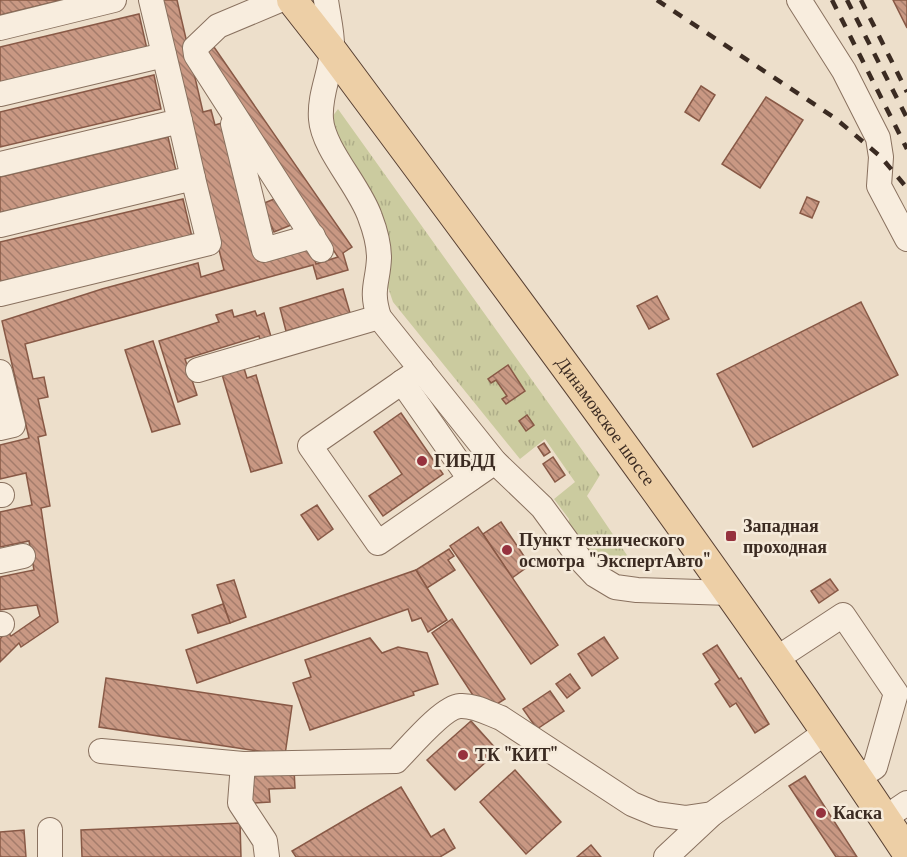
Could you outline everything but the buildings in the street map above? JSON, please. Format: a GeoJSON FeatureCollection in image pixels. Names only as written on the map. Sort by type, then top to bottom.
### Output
{"type":"FeatureCollection","features":[{"type":"Feature","properties":{"kind":"main road","name":"Динамовское шоссе"},"geometry":{"type":"LineString","coordinates":[[292,0],[624,443],[858,778],[896,811],[907,852]]}},
{"type":"Feature","properties":{"kind":"lane"},"geometry":{"type":"LineString","coordinates":[[0,28],[114,0]]}},
{"type":"Feature","properties":{"kind":"lane"},"geometry":{"type":"LineString","coordinates":[[0,294],[209,243],[151,0]]}},
{"type":"Feature","properties":{"kind":"lane"},"geometry":{"type":"LineString","coordinates":[[229,106],[264,250],[317,243],[229,106],[196,55],[195,48],[218,26],[280,0]]}},
{"type":"Feature","properties":{"kind":"lane"},"geometry":{"type":"LineString","coordinates":[[326,0],[332,51],[322,92],[321,120],[326,138],[369,214],[377,238],[379,259],[374,303],[379,317],[470,480]]}},
{"type":"Feature","properties":{"kind":"lane"},"geometry":{"type":"LineString","coordinates":[[799,0],[844,71],[878,138],[881,157],[879,186],[907,239]]}},
{"type":"Feature","properties":{"kind":"lane"},"geometry":{"type":"LineString","coordinates":[[0,94],[164,55]]}},
{"type":"Feature","properties":{"kind":"lane"},"geometry":{"type":"LineString","coordinates":[[0,164],[180,121]]}},
{"type":"Feature","properties":{"kind":"lane"},"geometry":{"type":"LineString","coordinates":[[0,225],[193,178]]}},
{"type":"Feature","properties":{"kind":"lane"},"geometry":{"type":"LineString","coordinates":[[198,370],[379,317]]}},
{"type":"Feature","properties":{"kind":"lane"},"geometry":{"type":"LineString","coordinates":[[0,372],[13,425],[0,428]]}},
{"type":"Feature","properties":{"kind":"lane"},"geometry":{"type":"LineString","coordinates":[[411,376],[542,507],[579,559],[595,576],[615,587],[638,590],[730,593]]}},
{"type":"Feature","properties":{"kind":"lane"},"geometry":{"type":"LineString","coordinates":[[411,376],[310,446],[378,543],[495,462]]}},
{"type":"Feature","properties":{"kind":"lane"},"geometry":{"type":"LineString","coordinates":[[776,659],[843,615],[902,690],[875,767],[858,778]]}},
{"type":"Feature","properties":{"kind":"lane"},"geometry":{"type":"LineString","coordinates":[[101,751],[243,764],[396,760],[445,713],[459,706],[476,708],[501,718],[632,804],[656,814],[685,818],[712,814]]}},
{"type":"Feature","properties":{"kind":"lane"},"geometry":{"type":"LineString","coordinates":[[666,857],[712,814],[826,732]]}},
{"type":"Feature","properties":{"kind":"lane"},"geometry":{"type":"LineString","coordinates":[[243,764],[240,803],[265,841],[267,857]]}},
{"type":"Feature","properties":{"kind":"lane"},"geometry":{"type":"LineString","coordinates":[[50,830],[51,857]]}},
{"type":"Feature","properties":{"kind":"green space"},"geometry":{"type":"Polygon","coordinates":[[[338,109],[600,475],[587,496],[635,567],[611,564],[589,552],[568,527],[569,519],[554,499],[575,482],[545,439],[520,459],[393,302],[338,142],[332,117],[338,109]]]}},
{"type":"Feature","properties":{"kind":"railway"},"geometry":{"type":"LineString","coordinates":[[657,0],[835,118],[881,157],[907,188]]}},
{"type":"Feature","properties":{"kind":"railway"},"geometry":{"type":"LineString","coordinates":[[832,0],[907,149]]}},
{"type":"Feature","properties":{"kind":"railway"},"geometry":{"type":"LineString","coordinates":[[847,0],[907,118]]}},
{"type":"Feature","properties":{"kind":"railway"},"geometry":{"type":"LineString","coordinates":[[861,0],[907,92]]}},
{"type":"Feature","properties":{"kind":"place","name":"ГИБДД"},"geometry":{"type":"Point","coordinates":[422,461]}},
{"type":"Feature","properties":{"kind":"place","name":"Западная проходная"},"geometry":{"type":"Point","coordinates":[731,536]}},
{"type":"Feature","properties":{"kind":"place","name":"Пункт технического осмотра \"ЭкспертАвто\""},"geometry":{"type":"Point","coordinates":[507,550]}},
{"type":"Feature","properties":{"kind":"place","name":"ТК \"КИТ\""},"geometry":{"type":"Point","coordinates":[463,755]}},
{"type":"Feature","properties":{"kind":"place","name":"Каска"},"geometry":{"type":"Point","coordinates":[821,813]}}]}
